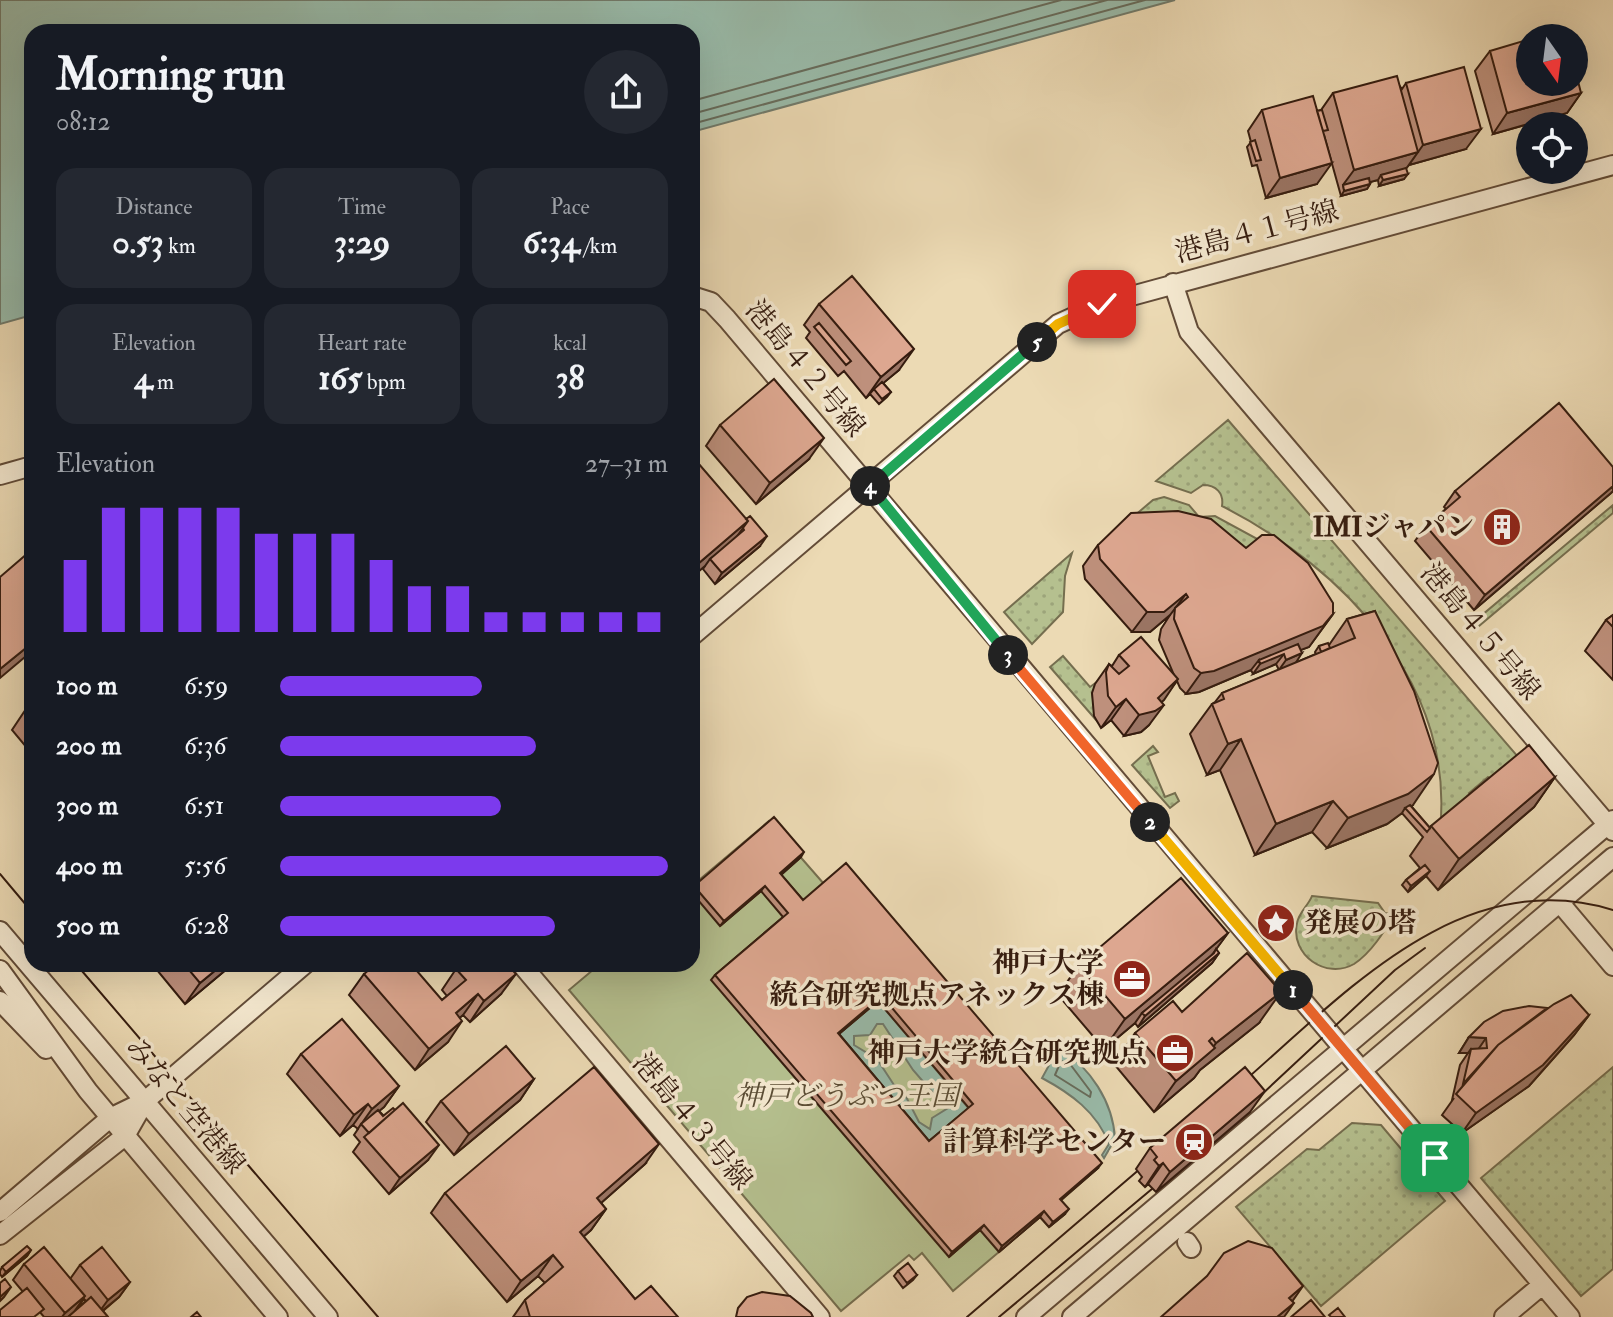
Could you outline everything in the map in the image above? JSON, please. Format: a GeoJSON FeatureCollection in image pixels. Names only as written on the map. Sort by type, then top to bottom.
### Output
{"type":"FeatureCollection","features":[{"type":"Feature","properties":{"kind":"street","name":"港島４１号線"},"geometry":{"type":"LineString","coordinates":[[700,629],[1058,324],[1102,304],[1173,283],[1613,165]]}},
{"type":"Feature","properties":{"kind":"street","name":"港島４５号線"},"geometry":{"type":"LineString","coordinates":[[1173,283],[1189,332],[1611,825]]}},
{"type":"Feature","properties":{"kind":"street","name":"港島４２号線"},"geometry":{"type":"LineString","coordinates":[[700,299],[711,302],[727,319],[1570,1317]]}},
{"type":"Feature","properties":{"kind":"street"},"geometry":{"type":"LineString","coordinates":[[0,475],[24,468]]}},
{"type":"Feature","properties":{"kind":"street"},"geometry":{"type":"LineString","coordinates":[[1026,1317],[1611,825]]}},
{"type":"Feature","properties":{"kind":"street"},"geometry":{"type":"LineString","coordinates":[[1072,1317],[1613,857]]}},
{"type":"Feature","properties":{"kind":"street"},"geometry":{"type":"LineString","coordinates":[[1560,903],[1613,966]]}},
{"type":"Feature","properties":{"kind":"street","name":"みなと空港線"},"geometry":{"type":"LineString","coordinates":[[0,931],[24,959]]}},
{"type":"Feature","properties":{"kind":"street"},"geometry":{"type":"LineString","coordinates":[[0,970],[88,1091],[278,1317]]}},
{"type":"Feature","properties":{"kind":"street","name":"みなと空港線"},"geometry":{"type":"LineString","coordinates":[[35,972],[328,1317]]}},
{"type":"Feature","properties":{"kind":"street"},"geometry":{"type":"LineString","coordinates":[[0,1212],[110,1118],[145,1101],[296,972]]}},
{"type":"Feature","properties":{"kind":"street","name":"港島４３号線"},"geometry":{"type":"LineString","coordinates":[[528,972],[820,1317]]}},
{"type":"Feature","properties":{"kind":"street"},"geometry":{"type":"LineString","coordinates":[[0,1001],[88,1091]]}},
{"type":"Feature","properties":{"kind":"street"},"geometry":{"type":"LineString","coordinates":[[0,1235],[125,1136],[145,1101]]}},
{"type":"Feature","properties":{"kind":"street"},"geometry":{"type":"LineString","coordinates":[[1504,1317],[1542,1285]]}},
{"type":"Feature","properties":{"kind":"green space"},"geometry":{"type":"Polygon","coordinates":[[[1228,420],[1525,765],[1493,781],[1488,777],[1469,793],[1475,800],[1440,830],[1440,777],[1429,727],[1410,680],[1382,637],[1349,598],[1310,562],[1222,506],[1222,497],[1215,488],[1203,485],[1191,493],[1156,481],[1228,420]]]}},
{"type":"Feature","properties":{"kind":"green space"},"geometry":{"type":"Polygon","coordinates":[[[1164,497],[1189,505],[1199,517],[1215,516],[1261,541],[1232,568],[1127,522],[1153,500],[1164,497]]]}},
{"type":"Feature","properties":{"kind":"green space"},"geometry":{"type":"Polygon","coordinates":[[[1613,505],[1613,513],[1473,631],[1469,626],[1613,505]]]}},
{"type":"Feature","properties":{"kind":"green space"},"geometry":{"type":"Polygon","coordinates":[[[1072,553],[1065,576],[1063,612],[1032,644],[1004,612],[1072,553]]]}},
{"type":"Feature","properties":{"kind":"green space"},"geometry":{"type":"Polygon","coordinates":[[[1063,656],[1090,687],[1105,676],[1092,693],[1097,721],[1050,667],[1063,656]]]}},
{"type":"Feature","properties":{"kind":"green space"},"geometry":{"type":"Polygon","coordinates":[[[1153,746],[1158,752],[1148,756],[1165,797],[1175,793],[1179,801],[1170,808],[1132,765],[1153,746]]]}},
{"type":"Feature","properties":{"kind":"green space","name":"神戸どうぶつ王国"},"geometry":{"type":"Polygon","coordinates":[[[769,821],[824,884],[1098,1168],[1057,1204],[1065,1214],[1049,1227],[1040,1217],[953,1291],[922,1253],[914,1260],[909,1255],[841,1311],[569,990],[590,972],[700,972],[700,879],[769,821]]]}},
{"type":"Feature","properties":{"kind":"green space"},"geometry":{"type":"Polygon","coordinates":[[[1312,896],[1378,903],[1385,913],[1394,915],[1360,959],[1343,968],[1332,969],[1312,962],[1299,945],[1296,935],[1298,919],[1312,896]]]}},
{"type":"Feature","properties":{"kind":"green space"},"geometry":{"type":"Polygon","coordinates":[[[1613,1067],[1613,1269],[1581,1296],[1481,1178],[1613,1067]]]}},
{"type":"Feature","properties":{"kind":"green space"},"geometry":{"type":"Polygon","coordinates":[[[1352,1123],[1381,1125],[1445,1201],[1321,1306],[1236,1207],[1307,1149],[1319,1150],[1352,1123]]]}},
{"type":"Feature","properties":{"kind":"water"},"geometry":{"type":"Polygon","coordinates":[[[0,0],[1175,0],[700,130],[700,24],[24,24],[24,317],[0,324],[0,0]]]}},
{"type":"Feature","properties":{"kind":"water"},"geometry":{"type":"Polygon","coordinates":[[[878,1001],[970,1110],[925,1146],[834,1038],[878,1001]],[[877,1024],[870,1035],[854,1036],[854,1045],[877,1059],[894,1085],[901,1087],[919,1122],[930,1129],[932,1118],[948,1108],[946,1101],[933,1093],[913,1070],[883,1024],[877,1024]]]}},
{"type":"Feature","properties":{"kind":"water"},"geometry":{"type":"Polygon","coordinates":[[[1059,1047],[1090,1075],[1105,1099],[1115,1139],[1104,1158],[1102,1155],[1109,1144],[1097,1122],[1072,1097],[1042,1078],[1059,1047]]]}},
{"type":"Feature","properties":{"kind":"building"},"geometry":{"type":"Polygon","coordinates":[[[1516,43],[1516,96],[1570,96],[1507,113],[1490,51],[1516,43]]]}},
{"type":"Feature","properties":{"kind":"building"},"geometry":{"type":"Polygon","coordinates":[[[1464,67],[1481,129],[1423,145],[1406,83],[1464,67]]]}},
{"type":"Feature","properties":{"kind":"building"},"geometry":{"type":"Polygon","coordinates":[[[1397,76],[1418,152],[1354,170],[1333,93],[1397,76]]]}},
{"type":"Feature","properties":{"kind":"building"},"geometry":{"type":"Polygon","coordinates":[[[1313,96],[1332,163],[1280,178],[1262,110],[1313,96]]]}},
{"type":"Feature","properties":{"kind":"building"},"geometry":{"type":"Polygon","coordinates":[[[1322,110],[1328,130],[1323,131],[1317,111],[1322,110]]]}},
{"type":"Feature","properties":{"kind":"building"},"geometry":{"type":"Polygon","coordinates":[[[1255,140],[1261,160],[1256,161],[1250,142],[1255,140]]]}},
{"type":"Feature","properties":{"kind":"building"},"geometry":{"type":"Polygon","coordinates":[[[1406,168],[1408,174],[1383,180],[1381,175],[1406,168]]]}},
{"type":"Feature","properties":{"kind":"building"},"geometry":{"type":"Polygon","coordinates":[[[1369,178],[1370,184],[1344,191],[1343,185],[1369,178]]]}},
{"type":"Feature","properties":{"kind":"building"},"geometry":{"type":"Polygon","coordinates":[[[852,276],[914,349],[881,377],[819,304],[852,276]]]}},
{"type":"Feature","properties":{"kind":"building"},"geometry":{"type":"Polygon","coordinates":[[[819,323],[851,361],[846,365],[814,327],[819,323]]]}},
{"type":"Feature","properties":{"kind":"building"},"geometry":{"type":"Polygon","coordinates":[[[774,379],[824,438],[770,483],[720,425],[774,379]]]}},
{"type":"Feature","properties":{"kind":"building"},"geometry":{"type":"Polygon","coordinates":[[[882,382],[891,392],[882,399],[874,389],[882,382]]]}},
{"type":"Feature","properties":{"kind":"building","name":"IMIジャパン"},"geometry":{"type":"Polygon","coordinates":[[[1559,403],[1613,467],[1613,486],[1485,595],[1426,526],[1460,497],[1455,491],[1559,403]]]}},
{"type":"Feature","properties":{"kind":"building"},"geometry":{"type":"Polygon","coordinates":[[[700,465],[748,521],[700,562],[700,465]]]}},
{"type":"Feature","properties":{"kind":"building"},"geometry":{"type":"Polygon","coordinates":[[[1178,511],[1211,519],[1246,548],[1262,535],[1274,535],[1308,563],[1333,603],[1333,614],[1323,626],[1214,671],[1201,673],[1194,668],[1174,619],[1175,608],[1188,597],[1186,594],[1164,612],[1147,612],[1100,559],[1098,545],[1131,513],[1178,511]]]}},
{"type":"Feature","properties":{"kind":"building"},"geometry":{"type":"Polygon","coordinates":[[[750,516],[767,536],[722,573],[710,559],[744,530],[746,519],[750,516]]]}},
{"type":"Feature","properties":{"kind":"building"},"geometry":{"type":"Polygon","coordinates":[[[24,556],[24,650],[0,669],[0,577],[24,556]]]}},
{"type":"Feature","properties":{"kind":"building"},"geometry":{"type":"Polygon","coordinates":[[[1375,611],[1414,691],[1438,763],[1434,774],[1408,794],[1348,818],[1333,801],[1276,824],[1241,739],[1228,744],[1212,704],[1224,699],[1222,693],[1355,638],[1347,619],[1375,611]]]}},
{"type":"Feature","properties":{"kind":"building"},"geometry":{"type":"Polygon","coordinates":[[[1613,615],[1613,627],[1606,620],[1613,615]]]}},
{"type":"Feature","properties":{"kind":"building"},"geometry":{"type":"Polygon","coordinates":[[[1141,637],[1178,679],[1158,698],[1164,705],[1139,715],[1126,699],[1116,707],[1108,696],[1106,672],[1109,664],[1119,674],[1129,666],[1119,655],[1141,637]]]}},
{"type":"Feature","properties":{"kind":"building"},"geometry":{"type":"Polygon","coordinates":[[[1328,643],[1330,648],[1321,652],[1319,646],[1328,643]]]}},
{"type":"Feature","properties":{"kind":"building"},"geometry":{"type":"Polygon","coordinates":[[[1298,644],[1302,653],[1286,660],[1284,654],[1260,664],[1259,660],[1298,644]]]}},
{"type":"Feature","properties":{"kind":"building"},"geometry":{"type":"Polygon","coordinates":[[[1529,745],[1555,777],[1459,859],[1431,826],[1529,745]]]}},
{"type":"Feature","properties":{"kind":"building"},"geometry":{"type":"Polygon","coordinates":[[[1410,805],[1430,828],[1427,832],[1405,808],[1410,805]]]}},
{"type":"Feature","properties":{"kind":"building"},"geometry":{"type":"Polygon","coordinates":[[[774,817],[804,852],[780,873],[803,900],[846,863],[1102,1163],[1060,1199],[1069,1209],[1053,1222],[1044,1211],[1002,1246],[984,1225],[952,1252],[715,975],[788,913],[765,886],[724,921],[700,893],[700,881],[774,817]],[[882,996],[838,1033],[929,1141],[973,1104],[882,996]]]}},
{"type":"Feature","properties":{"kind":"building"},"geometry":{"type":"Polygon","coordinates":[[[1425,865],[1430,871],[1411,886],[1406,880],[1425,865]]]}},
{"type":"Feature","properties":{"kind":"building","name":"神戸大学 統合研究拠点アネックス棟"},"geometry":{"type":"Polygon","coordinates":[[[1181,878],[1228,933],[1125,1019],[1079,965],[1181,878]]]}},
{"type":"Feature","properties":{"kind":"building"},"geometry":{"type":"Polygon","coordinates":[[[1216,949],[1219,953],[1145,1016],[1142,1013],[1214,953],[1216,949]]]}},
{"type":"Feature","properties":{"kind":"building"},"geometry":{"type":"Polygon","coordinates":[[[1247,953],[1281,992],[1216,1043],[1212,1038],[1209,1041],[1215,1048],[1176,1081],[1135,1033],[1173,1001],[1182,1012],[1247,953]]]}},
{"type":"Feature","properties":{"kind":"building"},"geometry":{"type":"Polygon","coordinates":[[[191,972],[213,972],[200,983],[191,972]]]}},
{"type":"Feature","properties":{"kind":"building"},"geometry":{"type":"Polygon","coordinates":[[[418,972],[442,1000],[466,980],[459,972],[516,974],[484,1001],[478,994],[456,1013],[462,1021],[429,1049],[364,974],[418,972]]]}},
{"type":"Feature","properties":{"kind":"building"},"geometry":{"type":"Polygon","coordinates":[[[1571,995],[1589,1015],[1543,1065],[1476,1113],[1456,1094],[1498,1045],[1571,995]]]}},
{"type":"Feature","properties":{"kind":"building"},"geometry":{"type":"Polygon","coordinates":[[[1529,1006],[1547,1008],[1498,1045],[1463,1084],[1471,1049],[1487,1048],[1486,1038],[1469,1037],[1484,1022],[1503,1011],[1529,1006]]]}},
{"type":"Feature","properties":{"kind":"building"},"geometry":{"type":"Polygon","coordinates":[[[342,1019],[399,1086],[372,1109],[368,1104],[354,1115],[301,1054],[342,1019]]]}},
{"type":"Feature","properties":{"kind":"building"},"geometry":{"type":"Polygon","coordinates":[[[506,1046],[534,1079],[469,1134],[441,1101],[506,1046]]]}},
{"type":"Feature","properties":{"kind":"building"},"geometry":{"type":"Polygon","coordinates":[[[594,1067],[659,1144],[597,1198],[606,1209],[580,1232],[635,1299],[651,1286],[678,1317],[530,1317],[525,1300],[563,1267],[553,1255],[521,1281],[445,1193],[594,1067]]]}},
{"type":"Feature","properties":{"kind":"building"},"geometry":{"type":"Polygon","coordinates":[[[1245,1067],[1265,1091],[1170,1172],[1163,1163],[1159,1166],[1150,1148],[1245,1067]]]}},
{"type":"Feature","properties":{"kind":"building"},"geometry":{"type":"Polygon","coordinates":[[[403,1103],[439,1145],[400,1178],[364,1137],[403,1103]]]}},
{"type":"Feature","properties":{"kind":"building"},"geometry":{"type":"Polygon","coordinates":[[[393,1108],[395,1110],[369,1133],[361,1124],[378,1110],[383,1116],[393,1108]]]}},
{"type":"Feature","properties":{"kind":"building"},"geometry":{"type":"Polygon","coordinates":[[[1248,1241],[1272,1248],[1303,1286],[1289,1298],[1294,1303],[1277,1317],[1161,1317],[1207,1276],[1224,1253],[1248,1241]]]}},
{"type":"Feature","properties":{"kind":"building"},"geometry":{"type":"Polygon","coordinates":[[[27,1246],[31,1250],[6,1272],[2,1267],[27,1246]]]}},
{"type":"Feature","properties":{"kind":"building"},"geometry":{"type":"Polygon","coordinates":[[[44,1247],[85,1296],[65,1313],[24,1264],[44,1247]]]}},
{"type":"Feature","properties":{"kind":"building"},"geometry":{"type":"Polygon","coordinates":[[[102,1247],[130,1282],[108,1300],[80,1265],[102,1247]]]}},
{"type":"Feature","properties":{"kind":"building"},"geometry":{"type":"Polygon","coordinates":[[[908,1263],[917,1275],[907,1283],[898,1271],[908,1263]]]}},
{"type":"Feature","properties":{"kind":"building"},"geometry":{"type":"Polygon","coordinates":[[[5,1279],[11,1287],[0,1297],[0,1283],[5,1279]]]}},
{"type":"Feature","properties":{"kind":"building"},"geometry":{"type":"Polygon","coordinates":[[[27,1288],[44,1309],[34,1317],[0,1317],[0,1310],[27,1288]]]}},
{"type":"Feature","properties":{"kind":"building"},"geometry":{"type":"Polygon","coordinates":[[[762,1292],[790,1296],[813,1317],[736,1317],[738,1308],[747,1297],[762,1292]]]}},
{"type":"Feature","properties":{"kind":"building"},"geometry":{"type":"Polygon","coordinates":[[[91,1297],[108,1317],[68,1317],[91,1297]]]}},
{"type":"Feature","properties":{"kind":"building"},"geometry":{"type":"Polygon","coordinates":[[[1311,1300],[1325,1317],[1291,1317],[1311,1300]]]}},
{"type":"Feature","properties":{"kind":"building"},"geometry":{"type":"Polygon","coordinates":[[[1338,1308],[1345,1317],[1329,1315],[1338,1308]]]}},
{"type":"Feature","properties":{"kind":"tram line"},"geometry":{"type":"LineString","coordinates":[[0,874],[24,902]]}},
{"type":"Feature","properties":{"kind":"tram line"},"geometry":{"type":"LineString","coordinates":[[1235,1089],[1360,980],[1406,948],[1453,922],[1504,905],[1557,900],[1613,910]]}},
{"type":"Feature","properties":{"kind":"tram line"},"geometry":{"type":"LineString","coordinates":[[1244,1111],[1395,970],[1425,948]]}},
{"type":"Feature","properties":{"kind":"tram line"},"geometry":{"type":"LineString","coordinates":[[83,972],[378,1317]]}},
{"type":"Feature","properties":{"kind":"tram line"},"geometry":{"type":"LineString","coordinates":[[967,1317],[1155,1156]]}},
{"type":"Feature","properties":{"kind":"tram line"},"geometry":{"type":"LineString","coordinates":[[999,1317],[1171,1173]]}},
{"type":"Feature","properties":{"kind":"place","name":"IMIジャパン"},"geometry":{"type":"Point","coordinates":[1502,527]}},
{"type":"Feature","properties":{"kind":"place","name":"発展の塔"},"geometry":{"type":"Point","coordinates":[1276,923]}},
{"type":"Feature","properties":{"kind":"place","name":"神戸大学 統合研究拠点アネックス棟"},"geometry":{"type":"Point","coordinates":[1132,979]}},
{"type":"Feature","properties":{"kind":"place","name":"神戸大学統合研究拠点"},"geometry":{"type":"Point","coordinates":[1175,1053]}},
{"type":"Feature","properties":{"kind":"place","name":"計算科学センター"},"geometry":{"type":"Point","coordinates":[1194,1142]}},
{"type":"Feature","properties":{"kind":"route"},"geometry":{"type":"LineString","coordinates":[[1102,304],[1058,324],[869,487],[1018,668],[1435,1158]]}}]}
